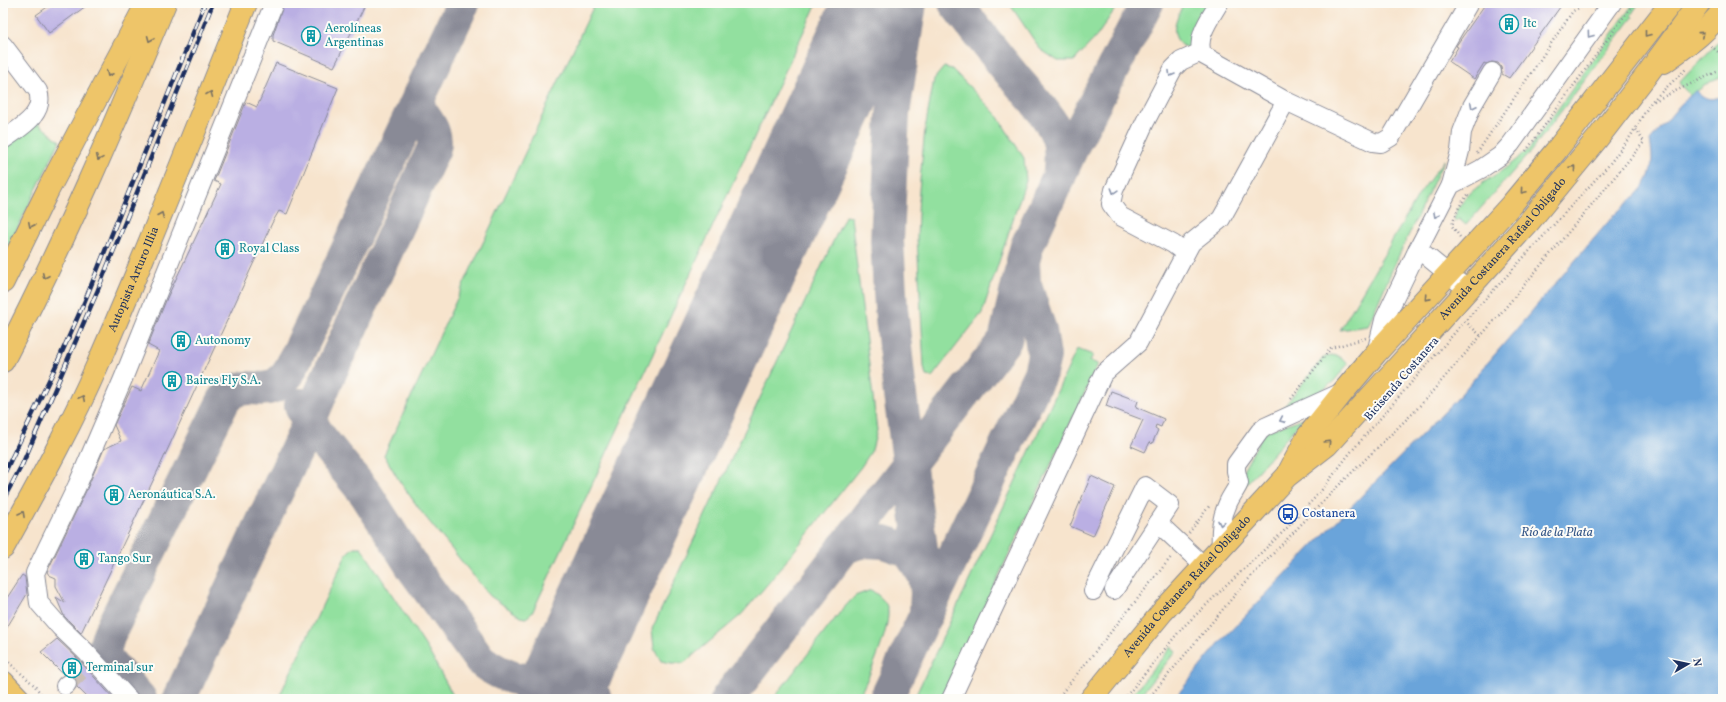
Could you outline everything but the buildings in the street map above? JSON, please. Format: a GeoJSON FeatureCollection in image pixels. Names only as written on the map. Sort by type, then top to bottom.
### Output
{"type":"FeatureCollection","features":[{"type":"Feature","properties":{"kind":"main road"},"geometry":{"type":"LineString","coordinates":[[3,282],[48,190],[147,3]]}},
{"type":"Feature","properties":{"kind":"main road"},"geometry":{"type":"LineString","coordinates":[[3,361],[23,322],[80,200],[165,3]]}},
{"type":"Feature","properties":{"kind":"main road","name":"Autopista Arturo Illia"},"geometry":{"type":"LineString","coordinates":[[3,548],[47,470],[97,367],[172,190],[246,3]]}},
{"type":"Feature","properties":{"kind":"main road","name":"Avenida Costanera Rafael Obligado"},"geometry":{"type":"LineString","coordinates":[[1287,476],[1308,436],[1343,392],[1376,353],[1511,205],[1555,152],[1671,3]]}},
{"type":"Feature","properties":{"kind":"main road","name":"Avenida Costanera Rafael Obligado"},"geometry":{"type":"LineString","coordinates":[[1091,699],[1163,611],[1204,566],[1287,476],[1327,445],[1468,290],[1559,186],[1648,73],[1699,3]]}},
{"type":"Feature","properties":{"kind":"main road"},"geometry":{"type":"LineString","coordinates":[[1648,73],[1699,37],[1708,29],[1723,10]]}},
{"type":"Feature","properties":{"kind":"main road"},"geometry":{"type":"LineString","coordinates":[[3,682],[20,699]]}},
{"type":"Feature","properties":{"kind":"lane"},"geometry":{"type":"LineString","coordinates":[[129,699],[39,603],[36,572],[77,486],[120,386],[274,3]]}},
{"type":"Feature","properties":{"kind":"lane"},"geometry":{"type":"LineString","coordinates":[[1219,3],[1202,38],[1201,52],[1203,55],[1286,101],[1373,142],[1381,143],[1391,137],[1469,3]]}},
{"type":"Feature","properties":{"kind":"lane"},"geometry":{"type":"LineString","coordinates":[[1451,185],[1481,169],[1500,156],[1511,144],[1612,3]]}},
{"type":"Feature","properties":{"kind":"lane"},"geometry":{"type":"LineString","coordinates":[[3,45],[38,91],[40,99],[36,113],[30,120],[3,140]]}},
{"type":"Feature","properties":{"kind":"lane"},"geometry":{"type":"LineString","coordinates":[[1185,253],[1173,244],[1120,216],[1111,204],[1114,190],[1142,129],[1173,69],[1181,61],[1201,52]]}},
{"type":"Feature","properties":{"kind":"lane"},"geometry":{"type":"LineString","coordinates":[[1376,353],[1384,320],[1451,185],[1460,151],[1462,132],[1472,106],[1492,72]]}},
{"type":"Feature","properties":{"kind":"lane"},"geometry":{"type":"LineString","coordinates":[[950,699],[1103,374],[1138,343],[1191,243],[1221,219],[1286,101]]}},
{"type":"Feature","properties":{"kind":"lane"},"geometry":{"type":"LineString","coordinates":[[1418,249],[1468,290]]}},
{"type":"Feature","properties":{"kind":"lane"},"geometry":{"type":"LineString","coordinates":[[1221,548],[1220,530],[1222,520],[1228,502],[1239,483],[1236,464],[1260,431],[1265,427],[1343,392]]}},
{"type":"Feature","properties":{"kind":"lane"},"geometry":{"type":"LineString","coordinates":[[1093,590],[1145,486],[1170,505],[1114,590]]}},
{"type":"Feature","properties":{"kind":"lane"},"geometry":{"type":"LineString","coordinates":[[1158,523],[1204,566]]}},
{"type":"Feature","properties":{"kind":"path"},"geometry":{"type":"LineString","coordinates":[[1481,169],[1477,153],[1573,11],[1581,7],[1583,3]]}},
{"type":"Feature","properties":{"kind":"path"},"geometry":{"type":"LineString","coordinates":[[1714,42],[1710,46],[1723,56]]}},
{"type":"Feature","properties":{"kind":"path","name":"Bicisenda Costanera"},"geometry":{"type":"LineString","coordinates":[[1124,699],[1182,628],[1285,530],[1321,491],[1350,453],[1466,321],[1608,166],[1635,128],[1651,102],[1689,66]]}},
{"type":"Feature","properties":{"kind":"path"},"geometry":{"type":"LineString","coordinates":[[1651,102],[1723,69]]}},
{"type":"Feature","properties":{"kind":"path"},"geometry":{"type":"LineString","coordinates":[[1148,699],[1244,584],[1338,486],[1416,410],[1481,336],[1644,142],[1635,128]]}},
{"type":"Feature","properties":{"kind":"path"},"geometry":{"type":"LineString","coordinates":[[1457,244],[1462,239]]}},
{"type":"Feature","properties":{"kind":"path"},"geometry":{"type":"LineString","coordinates":[[1287,403],[1331,348],[1368,337],[1384,320]]}},
{"type":"Feature","properties":{"kind":"path"},"geometry":{"type":"LineString","coordinates":[[1466,321],[1481,336]]}},
{"type":"Feature","properties":{"kind":"path"},"geometry":{"type":"LineString","coordinates":[[1057,699],[1143,593],[1213,502]]}},
{"type":"Feature","properties":{"kind":"path"},"geometry":{"type":"LineString","coordinates":[[3,656],[34,685],[45,699]]}},
{"type":"Feature","properties":{"kind":"green space"},"geometry":{"type":"Polygon","coordinates":[[[595,3],[817,3],[532,613],[526,618],[521,617],[490,596],[423,514],[400,482],[384,455],[595,3]]]}},
{"type":"Feature","properties":{"kind":"green space"},"geometry":{"type":"Polygon","coordinates":[[[1009,3],[1119,3],[1097,36],[1074,61],[1058,61],[1040,49],[1009,3]]]}},
{"type":"Feature","properties":{"kind":"green space"},"geometry":{"type":"Polygon","coordinates":[[[1184,3],[1213,3],[1190,50],[1178,41],[1175,35],[1175,23],[1184,3]]]}},
{"type":"Feature","properties":{"kind":"green space"},"geometry":{"type":"Polygon","coordinates":[[[1634,3],[1639,3],[1631,15],[1633,17],[1531,151],[1466,225],[1459,219],[1456,221],[1454,219],[1458,210],[1476,188],[1507,167],[1529,149],[1634,3]]]}},
{"type":"Feature","properties":{"kind":"green space"},"geometry":{"type":"Polygon","coordinates":[[[1723,37],[1723,76],[1713,80],[1690,96],[1679,83],[1723,37]]]}},
{"type":"Feature","properties":{"kind":"green space"},"geometry":{"type":"Polygon","coordinates":[[[944,67],[952,69],[996,114],[1024,158],[1026,180],[982,313],[932,377],[926,376],[924,367],[917,238],[919,190],[925,129],[934,79],[944,67]]]}},
{"type":"Feature","properties":{"kind":"green space"},"geometry":{"type":"Polygon","coordinates":[[[36,122],[60,141],[3,258],[3,147],[36,122]]]}},
{"type":"Feature","properties":{"kind":"green space"},"geometry":{"type":"Polygon","coordinates":[[[1444,160],[1392,270],[1368,326],[1340,330],[1420,193],[1444,160]]]}},
{"type":"Feature","properties":{"kind":"green space"},"geometry":{"type":"Polygon","coordinates":[[[845,216],[851,217],[877,430],[872,450],[861,467],[771,580],[741,615],[684,663],[661,661],[654,648],[652,629],[845,216]]]}},
{"type":"Feature","properties":{"kind":"green space"},"geometry":{"type":"Polygon","coordinates":[[[1077,349],[1093,355],[1090,361],[1098,364],[941,699],[914,699],[1077,349]]]}},
{"type":"Feature","properties":{"kind":"green space"},"geometry":{"type":"Polygon","coordinates":[[[1331,355],[1338,356],[1348,364],[1334,381],[1312,398],[1278,414],[1323,358],[1331,355]]]}},
{"type":"Feature","properties":{"kind":"green space"},"geometry":{"type":"Polygon","coordinates":[[[1304,418],[1242,489],[1244,469],[1264,432],[1304,418]]]}},
{"type":"Feature","properties":{"kind":"green space"},"geometry":{"type":"Polygon","coordinates":[[[354,547],[361,547],[428,650],[455,699],[278,699],[347,553],[354,547]]]}},
{"type":"Feature","properties":{"kind":"green space"},"geometry":{"type":"Polygon","coordinates":[[[871,590],[886,604],[888,611],[887,621],[882,643],[858,699],[773,699],[841,611],[855,596],[871,590]]]}},
{"type":"Feature","properties":{"kind":"green space"},"geometry":{"type":"Polygon","coordinates":[[[1171,647],[1176,651],[1137,699],[1129,699],[1171,647]]]}},
{"type":"Feature","properties":{"kind":"water","name":"Río de la Plata"},"geometry":{"type":"Polygon","coordinates":[[[1696,90],[1706,98],[1712,99],[1723,95],[1723,699],[1174,699],[1220,642],[1455,401],[1614,215],[1632,199],[1645,184],[1652,166],[1650,141],[1680,105],[1696,90]]]}},
{"type":"Feature","properties":{"kind":"taxiway"},"geometry":{"type":"LineString","coordinates":[[140,699],[107,660],[104,651],[109,634],[224,400],[234,391],[249,388],[266,389],[273,387],[288,374],[463,3]]}},
{"type":"Feature","properties":{"kind":"taxiway"},"geometry":{"type":"LineString","coordinates":[[910,3],[893,114],[887,241],[891,308],[900,395],[927,592],[926,610]]}},
{"type":"Feature","properties":{"kind":"taxiway"},"geometry":{"type":"LineString","coordinates":[[955,3],[1051,123],[1056,132],[1060,145],[1060,175]]}},
{"type":"Feature","properties":{"kind":"taxiway"},"geometry":{"type":"LineString","coordinates":[[886,699],[1040,373],[1044,356],[1040,330],[1024,283],[1023,261],[1027,246],[1074,143],[1147,3]]}},
{"type":"Feature","properties":{"kind":"taxiway"},"geometry":{"type":"LineString","coordinates":[[179,699],[304,434],[327,379],[434,148],[434,136],[430,125],[416,104]]}},
{"type":"Feature","properties":{"kind":"taxiway"},"geometry":{"type":"LineString","coordinates":[[727,699],[1005,340],[1021,272]]}},
{"type":"Feature","properties":{"kind":"taxiway"},"geometry":{"type":"LineString","coordinates":[[301,405],[306,417],[322,440],[366,494],[415,571],[480,660],[507,676],[518,679],[538,680],[548,678],[558,673],[575,658]]}},
{"type":"Feature","properties":{"kind":"taxiway"},"geometry":{"type":"LineString","coordinates":[[844,547],[865,541],[884,542],[908,550],[925,576]]}},
{"type":"Feature","properties":{"kind":"taxiway"},"geometry":{"type":"LineString","coordinates":[[593,619],[587,641],[585,659],[587,678],[595,699]]}},
{"type":"Feature","properties":{"kind":"runway"},"geometry":{"type":"LineString","coordinates":[[556,699],[877,3]]}},
{"type":"Feature","properties":{"kind":"tunnel"},"geometry":{"type":"LineString","coordinates":[[67,684],[91,661]]}},
{"type":"Feature","properties":{"kind":"railway"},"geometry":{"type":"LineString","coordinates":[[3,476],[84,303],[205,3]]}},
{"type":"Feature","properties":{"kind":"railway"},"geometry":{"type":"LineString","coordinates":[[3,500],[22,465],[97,292],[213,3]]}},
{"type":"Feature","properties":{"kind":"place","name":"Itc"},"geometry":{"type":"Point","coordinates":[1509,24]}},
{"type":"Feature","properties":{"kind":"place","name":"Aerolíneas Argentinas"},"geometry":{"type":"Point","coordinates":[311,36]}},
{"type":"Feature","properties":{"kind":"place","name":"Royal Class"},"geometry":{"type":"Point","coordinates":[225,249]}},
{"type":"Feature","properties":{"kind":"place","name":"Autonomy"},"geometry":{"type":"Point","coordinates":[181,341]}},
{"type":"Feature","properties":{"kind":"place","name":"Baires Fly S.A."},"geometry":{"type":"Point","coordinates":[172,381]}},
{"type":"Feature","properties":{"kind":"place","name":"Aeronáutica S.A."},"geometry":{"type":"Point","coordinates":[114,495]}},
{"type":"Feature","properties":{"kind":"place","name":"Costanera"},"geometry":{"type":"Point","coordinates":[1288,514]}},
{"type":"Feature","properties":{"kind":"place","name":"Tango Sur"},"geometry":{"type":"Point","coordinates":[84,559]}},
{"type":"Feature","properties":{"kind":"place","name":"Terminal sur"},"geometry":{"type":"Point","coordinates":[72,668]}}]}
